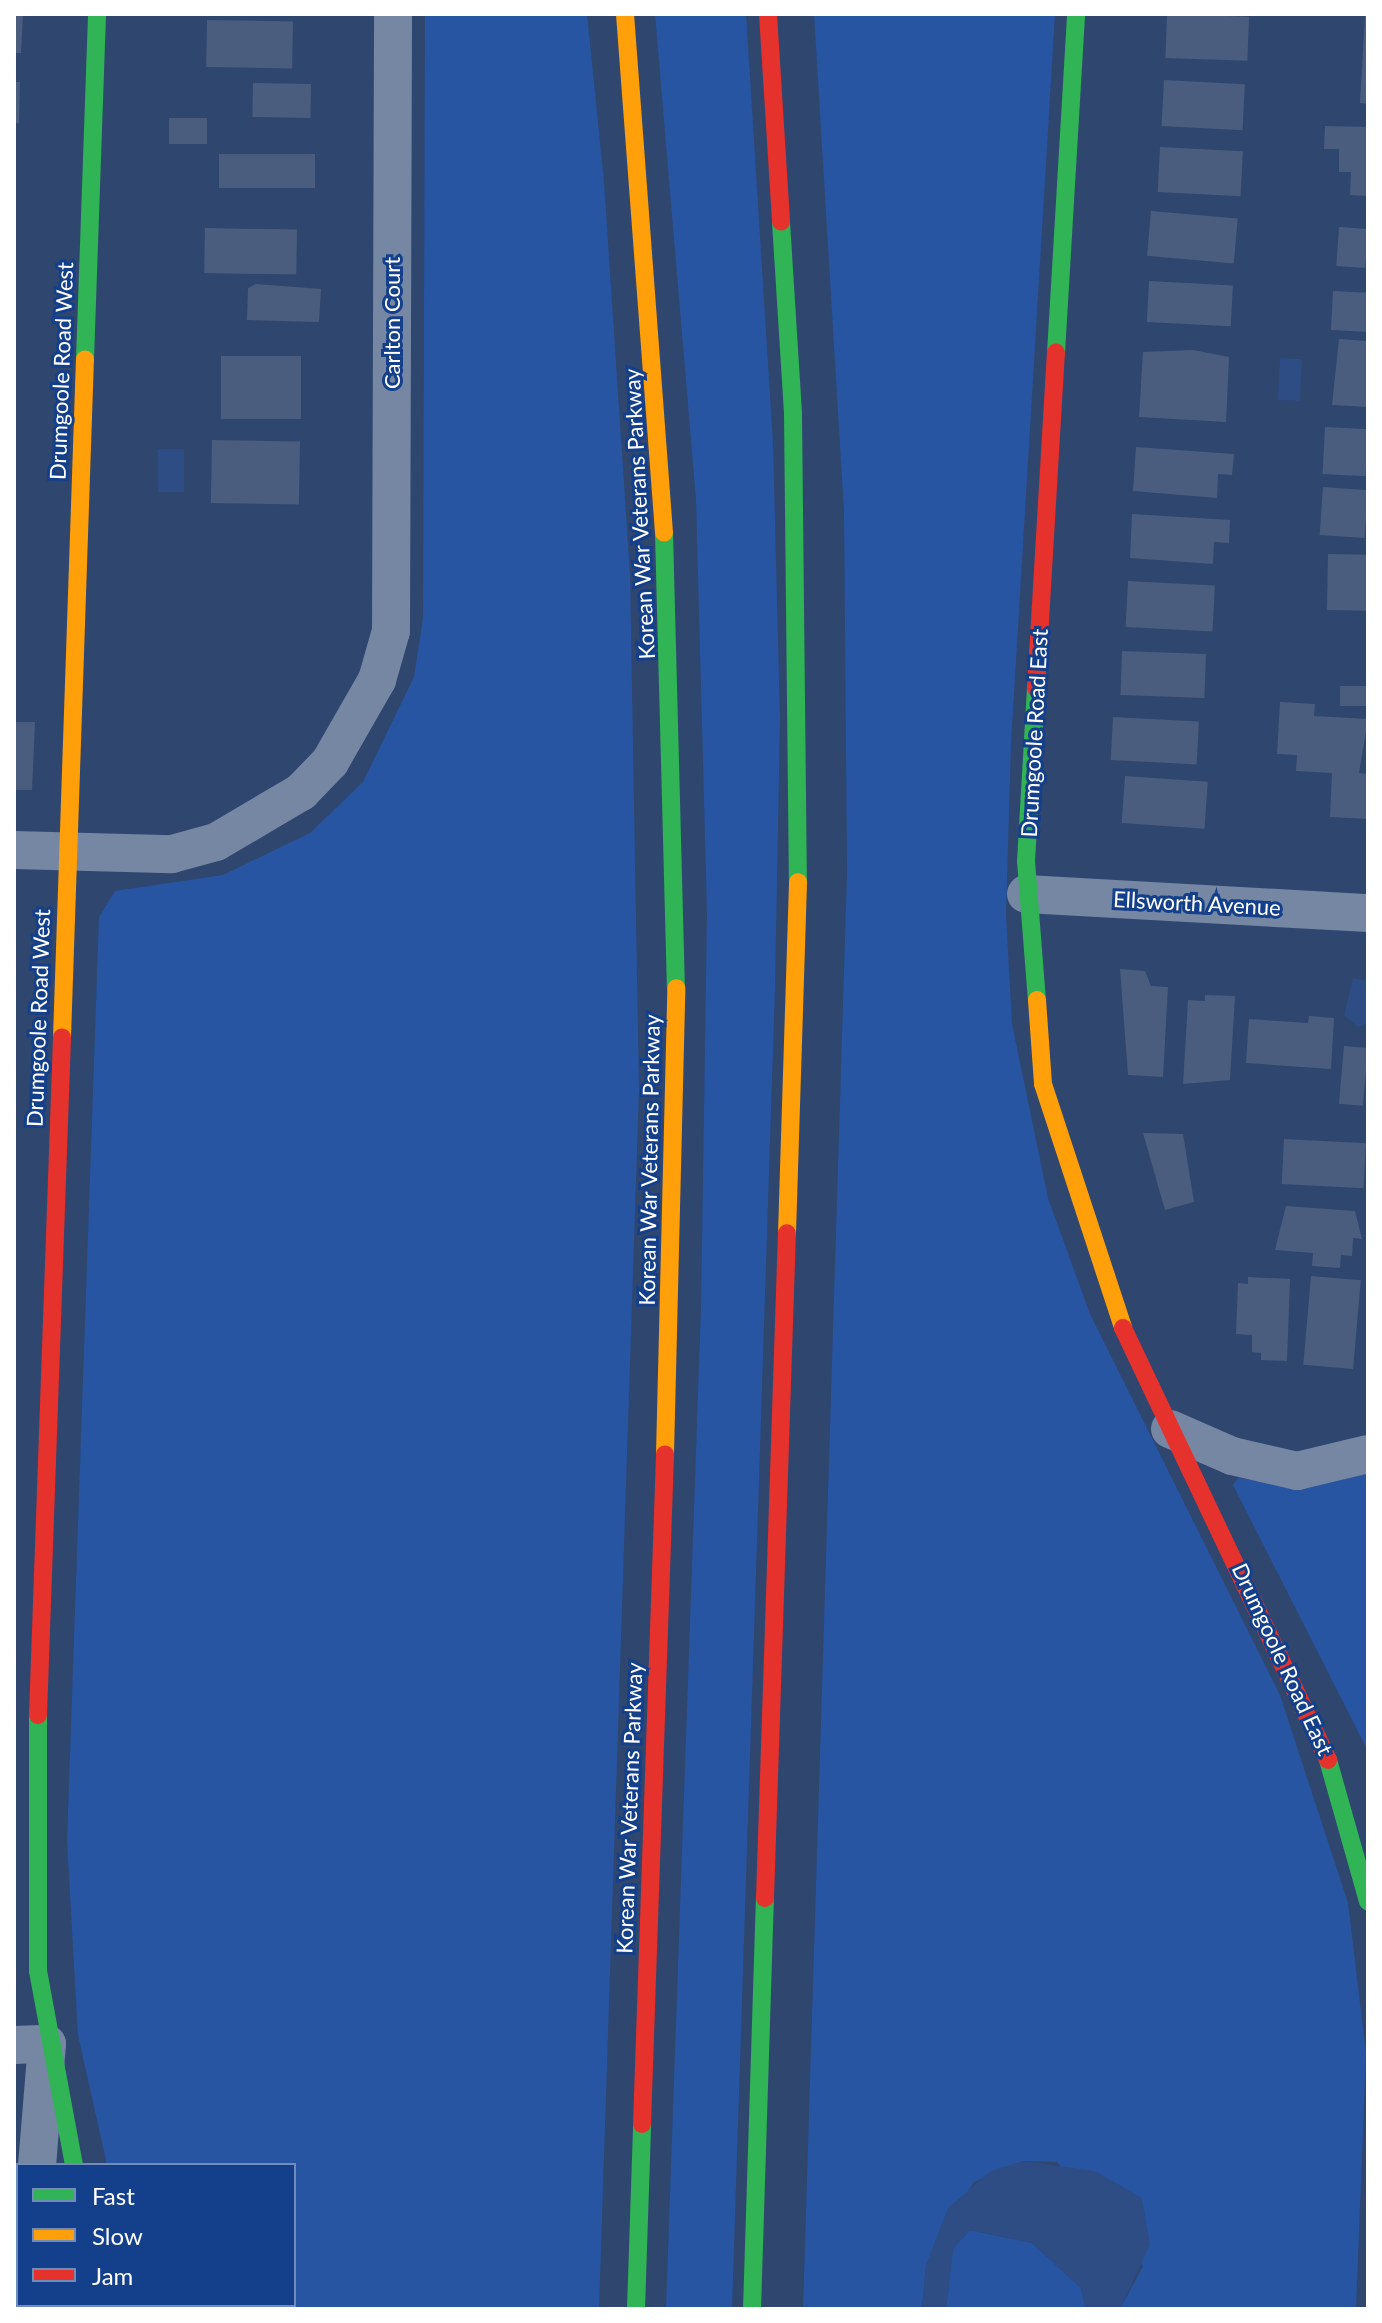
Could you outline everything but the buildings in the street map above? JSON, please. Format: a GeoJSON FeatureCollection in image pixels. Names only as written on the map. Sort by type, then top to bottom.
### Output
{"type":"FeatureCollection","features":[{"type":"Feature","properties":{"kind":"main road","name":"Drumgoole Road West"},"geometry":{"type":"LineString","coordinates":[[73,2163],[30,2045],[34,1830],[97,14]]}},
{"type":"Feature","properties":{"kind":"main road","name":"Korean War Veterans Parkway"},"geometry":{"type":"LineString","coordinates":[[625,14],[663,476],[676,923],[636,2309]]}},
{"type":"Feature","properties":{"kind":"main road"},"geometry":{"type":"LineString","coordinates":[[752,2309],[800,813],[793,414],[768,14]]}},
{"type":"Feature","properties":{"kind":"main road","name":"Drumgoole Road East"},"geometry":{"type":"LineString","coordinates":[[1076,14],[1026,894],[1033,1013],[1060,1157],[1106,1293],[1324,1746],[1368,1901]]}},
{"type":"Feature","properties":{"kind":"street","name":"Carlton Court"},"geometry":{"type":"LineString","coordinates":[[68,852],[172,854],[263,819],[330,762],[359,720],[391,631],[393,14]]}},
{"type":"Feature","properties":{"kind":"street"},"geometry":{"type":"LineString","coordinates":[[14,850],[68,852]]}},
{"type":"Feature","properties":{"kind":"street","name":"Ellsworth Avenue"},"geometry":{"type":"LineString","coordinates":[[1026,894],[1368,913]]}},
{"type":"Feature","properties":{"kind":"street"},"geometry":{"type":"LineString","coordinates":[[1170,1429],[1232,1456],[1297,1471],[1368,1454]]}},
{"type":"Feature","properties":{"kind":"street"},"geometry":{"type":"LineString","coordinates":[[30,2045],[37,2163]]}},
{"type":"Feature","properties":{"kind":"shaded area"},"geometry":{"type":"Polygon","coordinates":[[[425,14],[587,14],[604,182],[630,574],[639,1089],[599,2309],[154,2309],[296,2307],[296,2163],[107,2163],[78,2035],[67,1841],[99,917],[115,891],[223,875],[310,833],[363,782],[414,677],[423,618],[425,14]]]}},
{"type":"Feature","properties":{"kind":"shaded area"},"geometry":{"type":"Polygon","coordinates":[[[655,14],[746,14],[773,443],[780,719],[775,988],[732,2309],[666,2309],[701,1308],[707,913],[696,499],[655,14]]]}},
{"type":"Feature","properties":{"kind":"shaded area"},"geometry":{"type":"Polygon","coordinates":[[[814,14],[1055,14],[1011,743],[1006,915],[1012,1024],[1048,1198],[1090,1314],[1280,1695],[1348,1903],[1366,2053],[1356,2309],[1120,2309],[1143,2266],[1057,2162],[1023,2161],[974,2182],[926,2265],[922,2309],[803,2309],[847,873],[844,511],[814,14]]]}},
{"type":"Feature","properties":{"kind":"shaded area"},"geometry":{"type":"Polygon","coordinates":[[[1280,358],[1302,359],[1300,401],[1278,400],[1280,358]]]}},
{"type":"Feature","properties":{"kind":"shaded area"},"geometry":{"type":"Polygon","coordinates":[[[158,449],[184,449],[184,492],[158,492],[158,449]]]}},
{"type":"Feature","properties":{"kind":"shaded area"},"geometry":{"type":"Polygon","coordinates":[[[1353,978],[1368,981],[1368,1023],[1358,1027],[1344,1015],[1353,978]]]}},
{"type":"Feature","properties":{"kind":"shaded area"},"geometry":{"type":"Polygon","coordinates":[[[1368,1473],[1368,1751],[1233,1485],[1238,1478],[1306,1488],[1368,1473]]]}},
{"type":"Feature","properties":{"kind":"shaded area"},"geometry":{"type":"Polygon","coordinates":[[[1023,2161],[1095,2171],[1142,2198],[1150,2245],[1120,2309],[1086,2309],[1081,2288],[1032,2243],[970,2230],[953,2249],[946,2309],[922,2309],[926,2265],[948,2208],[991,2171],[1023,2161]]]}},
{"type":"Feature","properties":{"kind":"shaded area"},"geometry":{"type":"Polygon","coordinates":[[[969,2230],[1032,2243],[1081,2288],[1086,2309],[946,2309],[953,2249],[969,2230]]]}},
{"type":"Feature","properties":{"kind":"traffic: fast"},"geometry":{"type":"LineString","coordinates":[[85,359],[97,14]]}},
{"type":"Feature","properties":{"kind":"traffic: fast"},"geometry":{"type":"LineString","coordinates":[[1056,353],[1076,14]]}},
{"type":"Feature","properties":{"kind":"traffic: fast"},"geometry":{"type":"LineString","coordinates":[[781,222],[793,414],[798,882]]}},
{"type":"Feature","properties":{"kind":"traffic: fast"},"geometry":{"type":"LineString","coordinates":[[664,533],[676,988]]}},
{"type":"Feature","properties":{"kind":"traffic: fast"},"geometry":{"type":"LineString","coordinates":[[1036,688],[1026,861],[1037,1000]]}},
{"type":"Feature","properties":{"kind":"traffic: fast"},"geometry":{"type":"LineString","coordinates":[[38,1715],[38,1971],[74,2163]]}},
{"type":"Feature","properties":{"kind":"traffic: fast"},"geometry":{"type":"LineString","coordinates":[[1328,1760],[1368,1901]]}},
{"type":"Feature","properties":{"kind":"traffic: fast"},"geometry":{"type":"LineString","coordinates":[[752,2309],[765,1898]]}},
{"type":"Feature","properties":{"kind":"traffic: fast"},"geometry":{"type":"LineString","coordinates":[[636,2309],[642,2124]]}},
{"type":"Feature","properties":{"kind":"traffic: slow"},"geometry":{"type":"LineString","coordinates":[[625,14],[664,533]]}},
{"type":"Feature","properties":{"kind":"traffic: slow"},"geometry":{"type":"LineString","coordinates":[[62,1037],[85,359]]}},
{"type":"Feature","properties":{"kind":"traffic: slow"},"geometry":{"type":"LineString","coordinates":[[787,1233],[798,882]]}},
{"type":"Feature","properties":{"kind":"traffic: slow"},"geometry":{"type":"LineString","coordinates":[[665,1454],[676,988]]}},
{"type":"Feature","properties":{"kind":"traffic: slow"},"geometry":{"type":"LineString","coordinates":[[1037,1000],[1043,1084],[1123,1328]]}},
{"type":"Feature","properties":{"kind":"traffic: jam"},"geometry":{"type":"LineString","coordinates":[[768,14],[781,222]]}},
{"type":"Feature","properties":{"kind":"traffic: jam"},"geometry":{"type":"LineString","coordinates":[[1036,688],[1056,353]]}},
{"type":"Feature","properties":{"kind":"traffic: jam"},"geometry":{"type":"LineString","coordinates":[[38,1715],[62,1037]]}},
{"type":"Feature","properties":{"kind":"traffic: jam"},"geometry":{"type":"LineString","coordinates":[[765,1898],[787,1233]]}},
{"type":"Feature","properties":{"kind":"traffic: jam"},"geometry":{"type":"LineString","coordinates":[[1123,1328],[1328,1760]]}},
{"type":"Feature","properties":{"kind":"traffic: jam"},"geometry":{"type":"LineString","coordinates":[[642,2124],[665,1454]]}}]}
